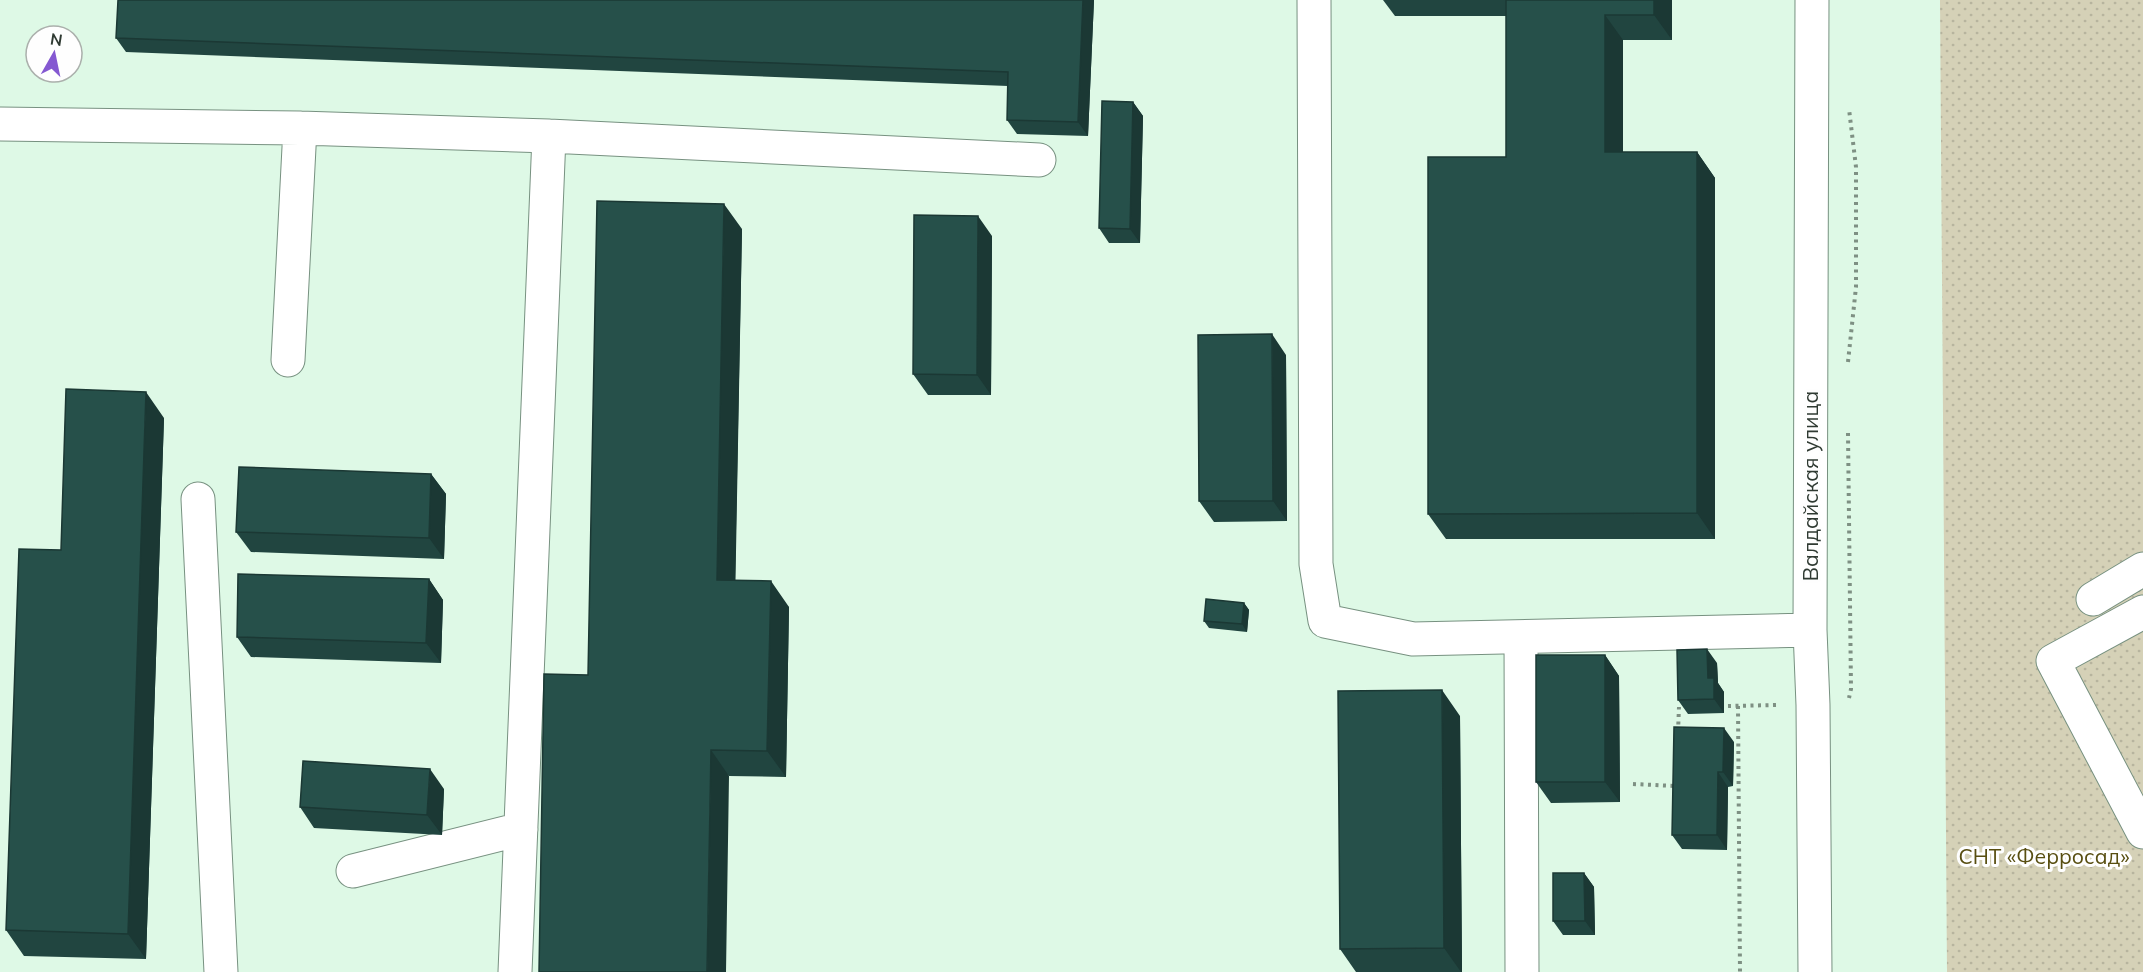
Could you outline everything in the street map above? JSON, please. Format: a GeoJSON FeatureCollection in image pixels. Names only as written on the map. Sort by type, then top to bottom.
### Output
{"type":"FeatureCollection","features":[{"type":"Feature","properties":{"kind":"street"},"geometry":{"type":"LineString","coordinates":[[1314,0],[1316,564],[1325,621],[1413,639],[1810,630]]}},
{"type":"Feature","properties":{"kind":"street","name":"Валдайская улица"},"geometry":{"type":"LineString","coordinates":[[1812,0],[1810,630],[1814,705],[1815,972]]}},
{"type":"Feature","properties":{"kind":"street"},"geometry":{"type":"LineString","coordinates":[[0,124],[300,128],[549,136],[1039,160]]}},
{"type":"Feature","properties":{"kind":"street"},"geometry":{"type":"LineString","coordinates":[[288,360],[300,128]]}},
{"type":"Feature","properties":{"kind":"street"},"geometry":{"type":"LineString","coordinates":[[515,972],[549,136]]}},
{"type":"Feature","properties":{"kind":"street"},"geometry":{"type":"LineString","coordinates":[[198,499],[222,972]]}},
{"type":"Feature","properties":{"kind":"street"},"geometry":{"type":"LineString","coordinates":[[2093,599],[2143,569]]}},
{"type":"Feature","properties":{"kind":"street"},"geometry":{"type":"LineString","coordinates":[[2143,612],[2053,661],[2143,832]]}},
{"type":"Feature","properties":{"kind":"street"},"geometry":{"type":"LineString","coordinates":[[1521,637],[1522,972]]}},
{"type":"Feature","properties":{"kind":"street"},"geometry":{"type":"LineString","coordinates":[[353,871],[521,829]]}},
{"type":"Feature","properties":{"kind":"path"},"geometry":{"type":"LineString","coordinates":[[1738,706],[1740,972]]}},
{"type":"Feature","properties":{"kind":"path"},"geometry":{"type":"LineString","coordinates":[[1678,741],[1679,708]]}},
{"type":"Feature","properties":{"kind":"path"},"geometry":{"type":"LineString","coordinates":[[1633,784],[1676,786],[1676,774]]}},
{"type":"Feature","properties":{"kind":"green space","name":"СНТ «Ферросад»"},"geometry":{"type":"Polygon","coordinates":[[[1940,0],[2143,0],[2143,972],[1947,972],[1940,0]]]}},
{"type":"Feature","properties":{"kind":"building"},"geometry":{"type":"Polygon","coordinates":[[[118,0],[1083,0],[1078,122],[1007,120],[1008,72],[116,38],[118,0]]]}},
{"type":"Feature","properties":{"kind":"building"},"geometry":{"type":"Polygon","coordinates":[[[1506,0],[1654,0],[1654,15],[1605,15],[1605,152],[1697,152],[1697,513],[1428,514],[1428,157],[1506,157],[1506,0]]]}},
{"type":"Feature","properties":{"kind":"building"},"geometry":{"type":"Polygon","coordinates":[[[1102,101],[1133,102],[1130,229],[1099,228],[1102,101]]]}},
{"type":"Feature","properties":{"kind":"building"},"geometry":{"type":"Polygon","coordinates":[[[597,201],[724,204],[717,580],[771,581],[767,751],[711,750],[707,972],[539,972],[544,674],[588,675],[597,201]]]}},
{"type":"Feature","properties":{"kind":"building"},"geometry":{"type":"Polygon","coordinates":[[[914,215],[978,216],[977,375],[913,374],[914,215]]]}},
{"type":"Feature","properties":{"kind":"building"},"geometry":{"type":"Polygon","coordinates":[[[1272,334],[1273,501],[1199,501],[1198,335],[1272,334]]]}},
{"type":"Feature","properties":{"kind":"building"},"geometry":{"type":"Polygon","coordinates":[[[66,389],[146,392],[128,934],[6,930],[19,549],[61,550],[66,389]]]}},
{"type":"Feature","properties":{"kind":"building"},"geometry":{"type":"Polygon","coordinates":[[[239,467],[431,474],[429,538],[236,532],[239,467]]]}},
{"type":"Feature","properties":{"kind":"building"},"geometry":{"type":"Polygon","coordinates":[[[238,574],[429,579],[426,643],[237,637],[238,574]]]}},
{"type":"Feature","properties":{"kind":"building"},"geometry":{"type":"Polygon","coordinates":[[[1206,599],[1244,603],[1242,624],[1204,621],[1206,599]]]}},
{"type":"Feature","properties":{"kind":"building"},"geometry":{"type":"Polygon","coordinates":[[[1707,649],[1708,678],[1714,678],[1714,699],[1678,700],[1677,650],[1707,649]]]}},
{"type":"Feature","properties":{"kind":"building"},"geometry":{"type":"Polygon","coordinates":[[[1536,655],[1605,655],[1605,782],[1536,782],[1536,655]]]}},
{"type":"Feature","properties":{"kind":"building"},"geometry":{"type":"Polygon","coordinates":[[[1442,690],[1444,948],[1340,949],[1338,691],[1442,690]]]}},
{"type":"Feature","properties":{"kind":"building"},"geometry":{"type":"Polygon","coordinates":[[[1674,727],[1724,728],[1723,772],[1718,772],[1717,835],[1672,835],[1674,727]]]}},
{"type":"Feature","properties":{"kind":"building"},"geometry":{"type":"Polygon","coordinates":[[[303,761],[430,769],[427,815],[300,807],[303,761]]]}},
{"type":"Feature","properties":{"kind":"building"},"geometry":{"type":"Polygon","coordinates":[[[1553,873],[1584,873],[1585,921],[1553,921],[1553,873]]]}}]}
